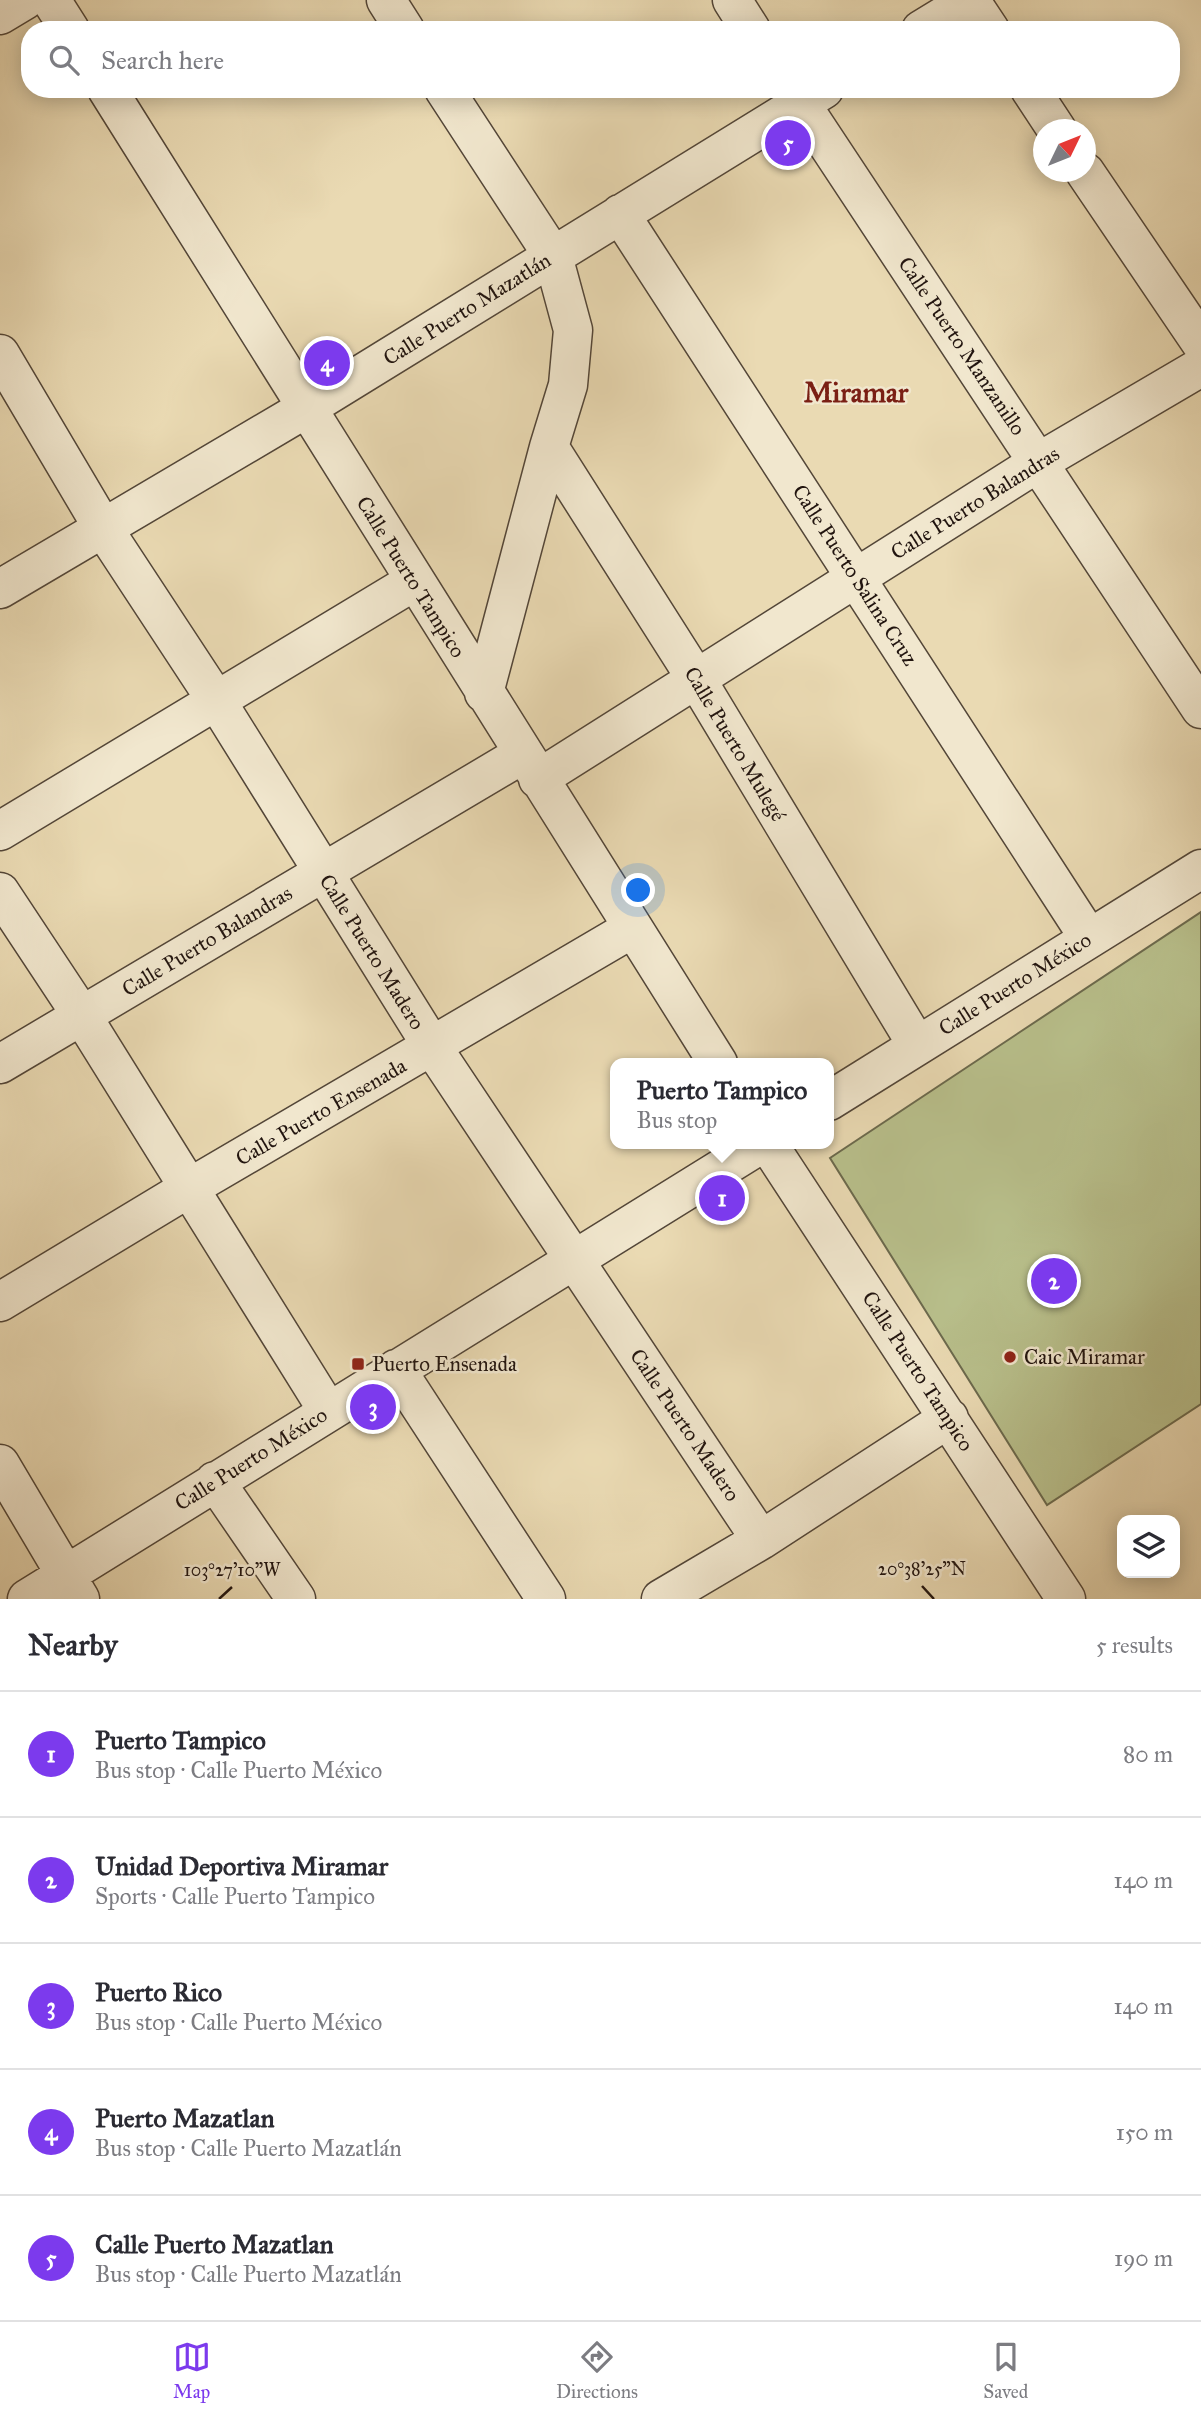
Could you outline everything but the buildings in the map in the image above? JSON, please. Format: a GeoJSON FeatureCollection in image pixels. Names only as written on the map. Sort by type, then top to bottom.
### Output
{"type":"FeatureCollection","features":[{"type":"Feature","properties":{"kind":"street"},"geometry":{"type":"LineString","coordinates":[[386,0],[399,21]]}},
{"type":"Feature","properties":{"kind":"street"},"geometry":{"type":"LineString","coordinates":[[732,0],[745,21]]}},
{"type":"Feature","properties":{"kind":"street"},"geometry":{"type":"LineString","coordinates":[[936,21],[970,0],[984,21]]}},
{"type":"Feature","properties":{"kind":"street"},"geometry":{"type":"LineString","coordinates":[[0,15],[57,9]]}},
{"type":"Feature","properties":{"kind":"street","name":"Calle Puerto Tampico"},"geometry":{"type":"LineString","coordinates":[[113,98],[304,409],[715,1058]]}},
{"type":"Feature","properties":{"kind":"street"},"geometry":{"type":"LineString","coordinates":[[450,98],[553,256],[573,330],[568,385],[484,694]]}},
{"type":"Feature","properties":{"kind":"street","name":"Calle Puerto Mazatlán"},"geometry":{"type":"LineString","coordinates":[[0,589],[304,409],[553,256],[799,98]]}},
{"type":"Feature","properties":{"kind":"street","name":"Calle Puerto Manzanillo"},"geometry":{"type":"LineString","coordinates":[[808,98],[1039,462],[1201,709]]}},
{"type":"Feature","properties":{"kind":"street"},"geometry":{"type":"LineString","coordinates":[[1036,98],[1050,119]]}},
{"type":"Feature","properties":{"kind":"street"},"geometry":{"type":"LineString","coordinates":[[1092,182],[1201,343]]}},
{"type":"Feature","properties":{"kind":"street","name":"Calle Puerto Salina Cruz"},"geometry":{"type":"LineString","coordinates":[[620,214],[1089,938]]}},
{"type":"Feature","properties":{"kind":"street","name":"Calle Puerto Madero"},"geometry":{"type":"LineString","coordinates":[[0,354],[103,528],[216,700],[433,1048],[761,1540]]}},
{"type":"Feature","properties":{"kind":"street","name":"Calle Puerto Balandras"},"geometry":{"type":"LineString","coordinates":[[0,1064],[321,872],[696,680],[1039,462],[1201,367]]}},
{"type":"Feature","properties":{"kind":"street","name":"Calle Puerto Mulegé"},"geometry":{"type":"LineString","coordinates":[[549,447],[696,680],[917,1045]]}},
{"type":"Feature","properties":{"kind":"street"},"geometry":{"type":"LineString","coordinates":[[0,831],[413,582]]}},
{"type":"Feature","properties":{"kind":"street","name":"Calle Puerto México"},"geometry":{"type":"LineString","coordinates":[[834,1098],[1201,869]]}},
{"type":"Feature","properties":{"kind":"street"},"geometry":{"type":"LineString","coordinates":[[0,892],[82,1016],[328,1411]]}},
{"type":"Feature","properties":{"kind":"street","name":"Calle Puerto Ensenada"},"geometry":{"type":"LineString","coordinates":[[0,1302],[188,1188],[433,1048],[634,928]]}},
{"type":"Feature","properties":{"kind":"street","name":"Calle Puerto México"},"geometry":{"type":"LineString","coordinates":[[27,1599],[73,1587],[215,1481],[753,1149]]}},
{"type":"Feature","properties":{"kind":"street","name":"Calle Puerto Tampico"},"geometry":{"type":"LineString","coordinates":[[771,1149],[1066,1599]]}},
{"type":"Feature","properties":{"kind":"street"},"geometry":{"type":"LineString","coordinates":[[396,1369],[547,1599]]}},
{"type":"Feature","properties":{"kind":"street"},"geometry":{"type":"LineString","coordinates":[[661,1599],[761,1540],[949,1418]]}},
{"type":"Feature","properties":{"kind":"street"},"geometry":{"type":"LineString","coordinates":[[0,1464],[73,1587]]}},
{"type":"Feature","properties":{"kind":"street"},"geometry":{"type":"LineString","coordinates":[[215,1481],[296,1599]]}},
{"type":"Feature","properties":{"kind":"green space"},"geometry":{"type":"Polygon","coordinates":[[[1201,912],[1201,1404],[1047,1505],[830,1158],[1201,912]]]}},
{"type":"Feature","properties":{"kind":"place","name":"Calle Puerto Mazatlan"},"geometry":{"type":"Point","coordinates":[788,143]}},
{"type":"Feature","properties":{"kind":"place","name":"Puerto Mazatlan"},"geometry":{"type":"Point","coordinates":[327,363]}},
{"type":"Feature","properties":{"kind":"place","name":"Puerto Tampico"},"geometry":{"type":"Point","coordinates":[722,1198]}},
{"type":"Feature","properties":{"kind":"place","name":"Unidad Deportiva Miramar"},"geometry":{"type":"Point","coordinates":[1054,1281]}},
{"type":"Feature","properties":{"kind":"place","name":"Caic Miramar"},"geometry":{"type":"Point","coordinates":[1010,1357]}},
{"type":"Feature","properties":{"kind":"place","name":"Puerto Ensenada"},"geometry":{"type":"Point","coordinates":[358,1364]}},
{"type":"Feature","properties":{"kind":"place","name":"Puerto Rico"},"geometry":{"type":"Point","coordinates":[373,1407]}},
{"type":"Feature","properties":{"kind":"district","name":"Miramar"},"geometry":{"type":"Point","coordinates":[856,392]}}]}
